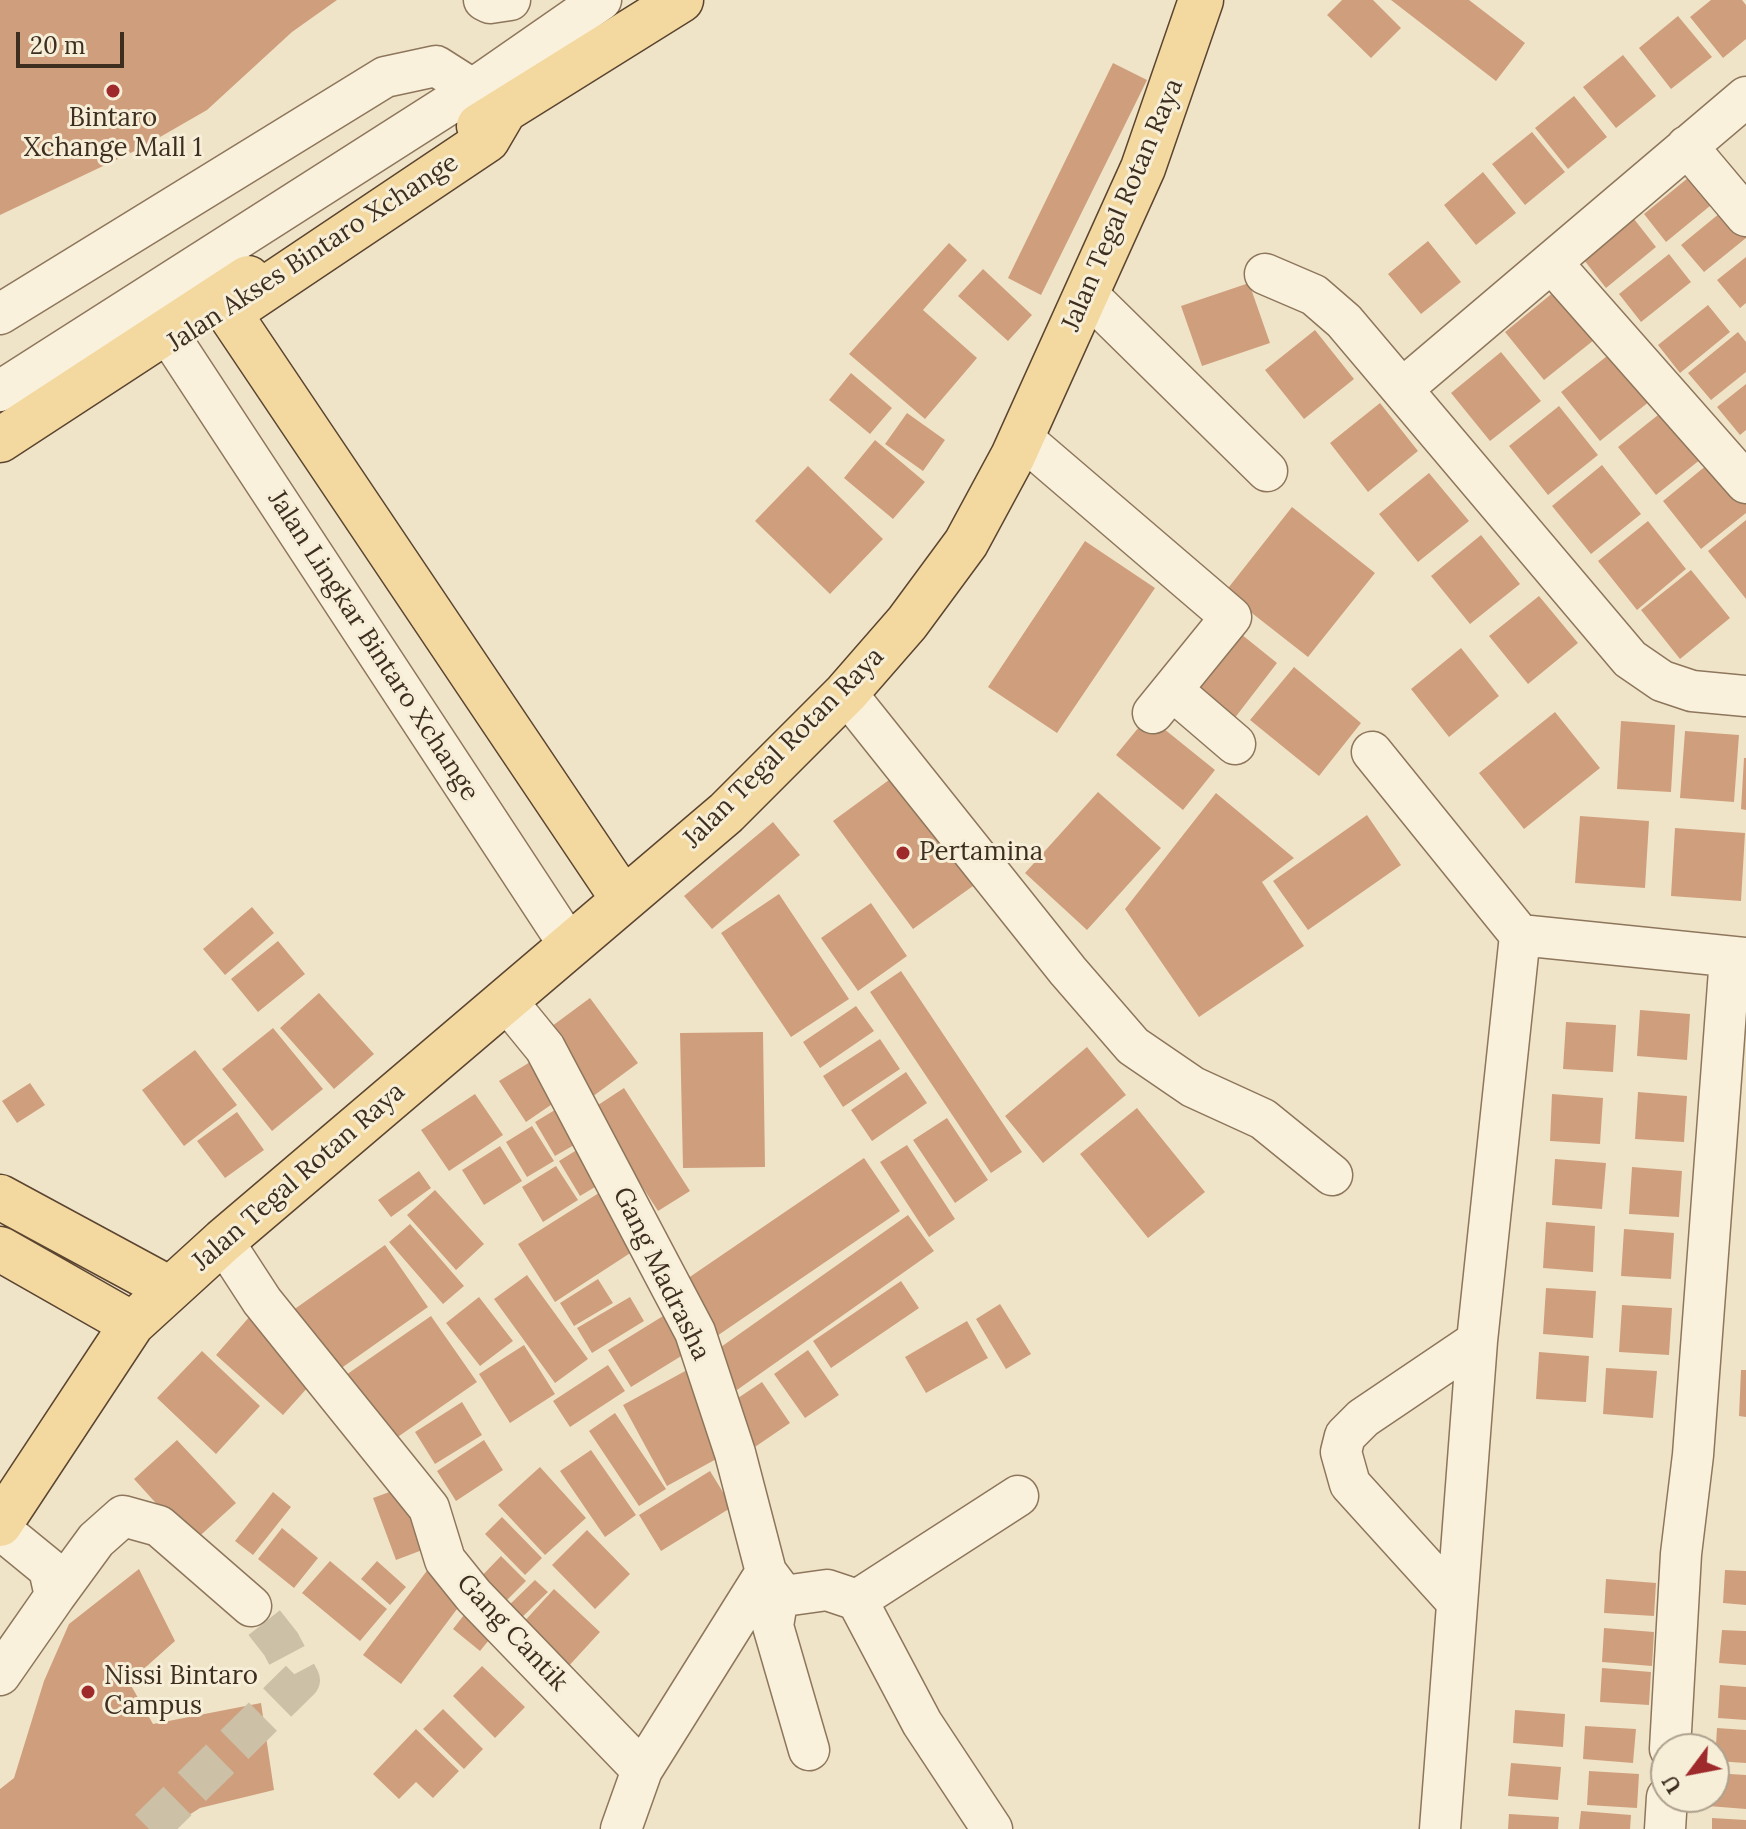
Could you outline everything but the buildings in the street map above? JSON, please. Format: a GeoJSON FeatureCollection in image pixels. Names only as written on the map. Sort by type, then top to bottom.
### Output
{"type":"FeatureCollection","features":[{"type":"Feature","properties":{"kind":"main road","name":"Jalan Akses Bintaro Xchange"},"geometry":{"type":"LineString","coordinates":[[0,440],[103,373],[489,100],[681,0]]}},
{"type":"Feature","properties":{"kind":"main road","name":"Jalan Tegal Rotan Raya"},"geometry":{"type":"LineString","coordinates":[[0,1527],[132,1324],[223,1241],[726,813],[846,693],[907,623],[966,543],[1022,438],[1143,168],[1201,0]]}},
{"type":"Feature","properties":{"kind":"main road","name":"Jalan Akses Bintaro Xchange"},"geometry":{"type":"LineString","coordinates":[[229,313],[487,140],[489,100]]}},
{"type":"Feature","properties":{"kind":"main road"},"geometry":{"type":"LineString","coordinates":[[229,313],[623,899]]}},
{"type":"Feature","properties":{"kind":"main road","name":"Jalan Tegal Rotan Raya"},"geometry":{"type":"LineString","coordinates":[[0,1197],[170,1289]]}},
{"type":"Feature","properties":{"kind":"main road"},"geometry":{"type":"LineString","coordinates":[[0,1249],[132,1324]]}},
{"type":"Feature","properties":{"kind":"street"},"geometry":{"type":"LineString","coordinates":[[484,0],[490,3],[510,0]]}},
{"type":"Feature","properties":{"kind":"street"},"geometry":{"type":"LineString","coordinates":[[0,391],[489,100],[601,0]]}},
{"type":"Feature","properties":{"kind":"street"},"geometry":{"type":"LineString","coordinates":[[0,314],[385,77],[436,66],[489,100]]}},
{"type":"Feature","properties":{"kind":"street"},"geometry":{"type":"LineString","coordinates":[[1402,389],[1746,97]]}},
{"type":"Feature","properties":{"kind":"street"},"geometry":{"type":"LineString","coordinates":[[1687,146],[1746,216]]}},
{"type":"Feature","properties":{"kind":"street"},"geometry":{"type":"LineString","coordinates":[[1552,263],[1746,483]]}},
{"type":"Feature","properties":{"kind":"street"},"geometry":{"type":"LineString","coordinates":[[1265,274],[1314,295],[1344,321],[1630,659],[1662,681],[1692,691],[1746,696]]}},
{"type":"Feature","properties":{"kind":"street"},"geometry":{"type":"LineString","coordinates":[[1088,295],[1267,471]]}},
{"type":"Feature","properties":{"kind":"street","name":"Jalan Akses Bintaro Xchange"},"geometry":{"type":"LineString","coordinates":[[103,373],[176,346],[229,313]]}},
{"type":"Feature","properties":{"kind":"street","name":"Jalan Lingkar Bintaro Xchange"},"geometry":{"type":"LineString","coordinates":[[176,346],[569,945]]}},
{"type":"Feature","properties":{"kind":"street"},"geometry":{"type":"LineString","coordinates":[[1022,438],[1231,617],[1162,702],[1235,744]]}},
{"type":"Feature","properties":{"kind":"street"},"geometry":{"type":"LineString","coordinates":[[846,693],[1068,971],[1133,1046],[1193,1087],[1263,1119],[1332,1175]]}},
{"type":"Feature","properties":{"kind":"street"},"geometry":{"type":"LineString","coordinates":[[1372,752],[1520,935],[1477,1341],[1440,1829]]}},
{"type":"Feature","properties":{"kind":"street"},"geometry":{"type":"LineString","coordinates":[[1520,935],[1738,958],[1693,1455],[1681,1554],[1671,1733]]}},
{"type":"Feature","properties":{"kind":"street","name":"Gang Madrasha"},"geometry":{"type":"LineString","coordinates":[[505,999],[545,1048],[695,1332],[775,1584]]}},
{"type":"Feature","properties":{"kind":"street","name":"Gang Cantik"},"geometry":{"type":"LineString","coordinates":[[223,1241],[262,1301],[429,1508],[445,1560],[454,1572],[642,1770]]}},
{"type":"Feature","properties":{"kind":"street"},"geometry":{"type":"LineString","coordinates":[[1457,1602],[1350,1484],[1341,1452],[1345,1436],[1363,1418],[1477,1341]]}},
{"type":"Feature","properties":{"kind":"street"},"geometry":{"type":"LineString","coordinates":[[857,1600],[1018,1496]]}},
{"type":"Feature","properties":{"kind":"street"},"geometry":{"type":"LineString","coordinates":[[0,1675],[96,1540],[123,1516],[159,1526],[251,1606]]}},
{"type":"Feature","properties":{"kind":"street"},"geometry":{"type":"LineString","coordinates":[[0,1527],[49,1569],[55,1596]]}},
{"type":"Feature","properties":{"kind":"street"},"geometry":{"type":"LineString","coordinates":[[775,1584],[827,1590],[857,1600],[922,1723],[992,1829]]}},
{"type":"Feature","properties":{"kind":"street"},"geometry":{"type":"LineString","coordinates":[[775,1584],[773,1626],[809,1750]]}},
{"type":"Feature","properties":{"kind":"street"},"geometry":{"type":"LineString","coordinates":[[621,1829],[642,1770],[775,1584]]}},
{"type":"Feature","properties":{"kind":"tunnel"},"geometry":{"type":"LineString","coordinates":[[149,1829],[300,1680],[281,1644],[251,1606]]}},
{"type":"Feature","properties":{"kind":"place","name":"Bintaro Xchange Mall 1"},"geometry":{"type":"Point","coordinates":[113,91]}},
{"type":"Feature","properties":{"kind":"place","name":"Pertamina"},"geometry":{"type":"Point","coordinates":[903,853]}},
{"type":"Feature","properties":{"kind":"place","name":"Nissi Bintaro Campus"},"geometry":{"type":"Point","coordinates":[88,1692]}}]}
